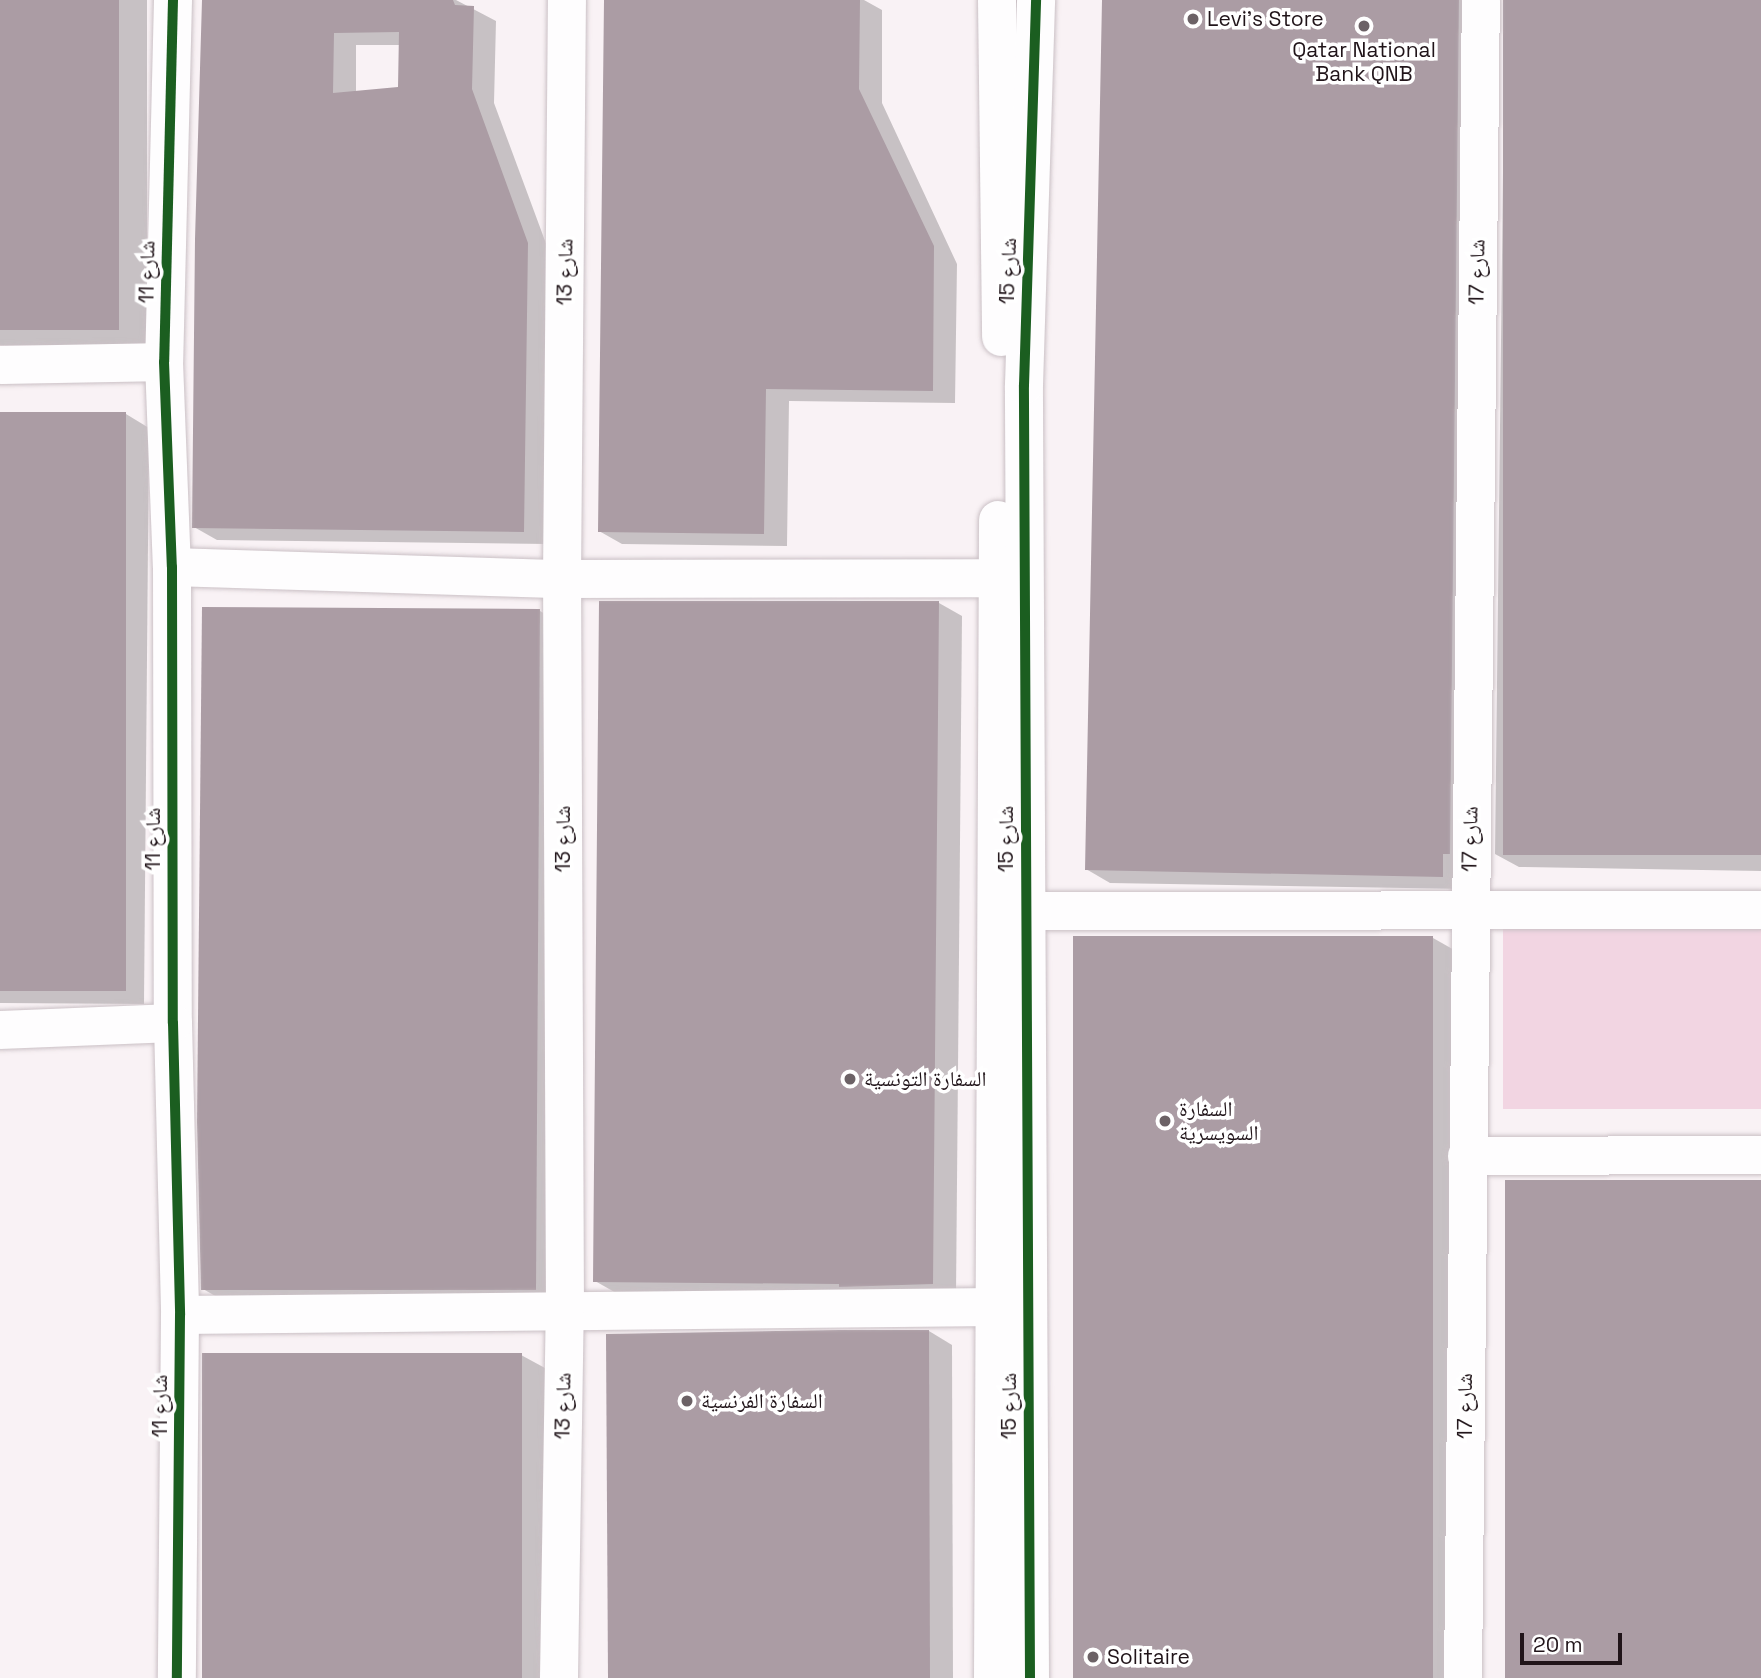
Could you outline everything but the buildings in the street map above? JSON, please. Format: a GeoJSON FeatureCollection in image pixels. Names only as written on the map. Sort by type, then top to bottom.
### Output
{"type":"FeatureCollection","features":[{"type":"Feature","properties":{"kind":"street","name":"شارع 11"},"geometry":{"type":"LineString","coordinates":[[173,0],[164,362],[172,567],[173,1023],[180,1315],[177,1678]]}},
{"type":"Feature","properties":{"kind":"street","name":"شارع 13"},"geometry":{"type":"LineString","coordinates":[[559,1678],[565,1311],[562,579],[567,0]]}},
{"type":"Feature","properties":{"kind":"street","name":"شارع 15"},"geometry":{"type":"LineString","coordinates":[[997,0],[1001,367],[997,578],[1012,1305],[1030,1678]]}},
{"type":"Feature","properties":{"kind":"street","name":"شارع 15"},"geometry":{"type":"LineString","coordinates":[[993,1678],[1012,1305],[1025,911],[1024,385],[1036,0]]}},
{"type":"Feature","properties":{"kind":"street","name":"شارع 17"},"geometry":{"type":"LineString","coordinates":[[1463,1678],[1469,911],[1481,0]]}},
{"type":"Feature","properties":{"kind":"street"},"geometry":{"type":"LineString","coordinates":[[0,365],[164,362]]}},
{"type":"Feature","properties":{"kind":"street"},"geometry":{"type":"LineString","coordinates":[[172,567],[562,579],[997,578]]}},
{"type":"Feature","properties":{"kind":"street"},"geometry":{"type":"LineString","coordinates":[[1025,911],[1761,910]]}},
{"type":"Feature","properties":{"kind":"street"},"geometry":{"type":"LineString","coordinates":[[0,1030],[173,1023]]}},
{"type":"Feature","properties":{"kind":"street"},"geometry":{"type":"LineString","coordinates":[[1467,1156],[1761,1154]]}},
{"type":"Feature","properties":{"kind":"street"},"geometry":{"type":"LineString","coordinates":[[180,1315],[1012,1305]]}},
{"type":"Feature","properties":{"kind":"shaded area"},"geometry":{"type":"Polygon","coordinates":[[[1503,929],[1761,929],[1761,1109],[1503,1109],[1503,929]]]}},
{"type":"Feature","properties":{"kind":"cycle path"},"geometry":{"type":"LineString","coordinates":[[173,0],[164,362],[172,567],[173,1023],[180,1315],[177,1678]]}},
{"type":"Feature","properties":{"kind":"cycle path"},"geometry":{"type":"LineString","coordinates":[[1030,1678],[1024,385],[1036,0]]}},
{"type":"Feature","properties":{"kind":"place","name":"Levi's Store"},"geometry":{"type":"Point","coordinates":[1193,19]}},
{"type":"Feature","properties":{"kind":"place","name":"Qatar National Bank QNB"},"geometry":{"type":"Point","coordinates":[1364,26]}},
{"type":"Feature","properties":{"kind":"place","name":"السفارة التونسية"},"geometry":{"type":"Point","coordinates":[850,1079]}},
{"type":"Feature","properties":{"kind":"place","name":"السفارة السويسرية"},"geometry":{"type":"Point","coordinates":[1165,1121]}},
{"type":"Feature","properties":{"kind":"place","name":"السفارة الفرنسية"},"geometry":{"type":"Point","coordinates":[687,1401]}},
{"type":"Feature","properties":{"kind":"place","name":"Solitaire"},"geometry":{"type":"Point","coordinates":[1093,1657]}}]}
